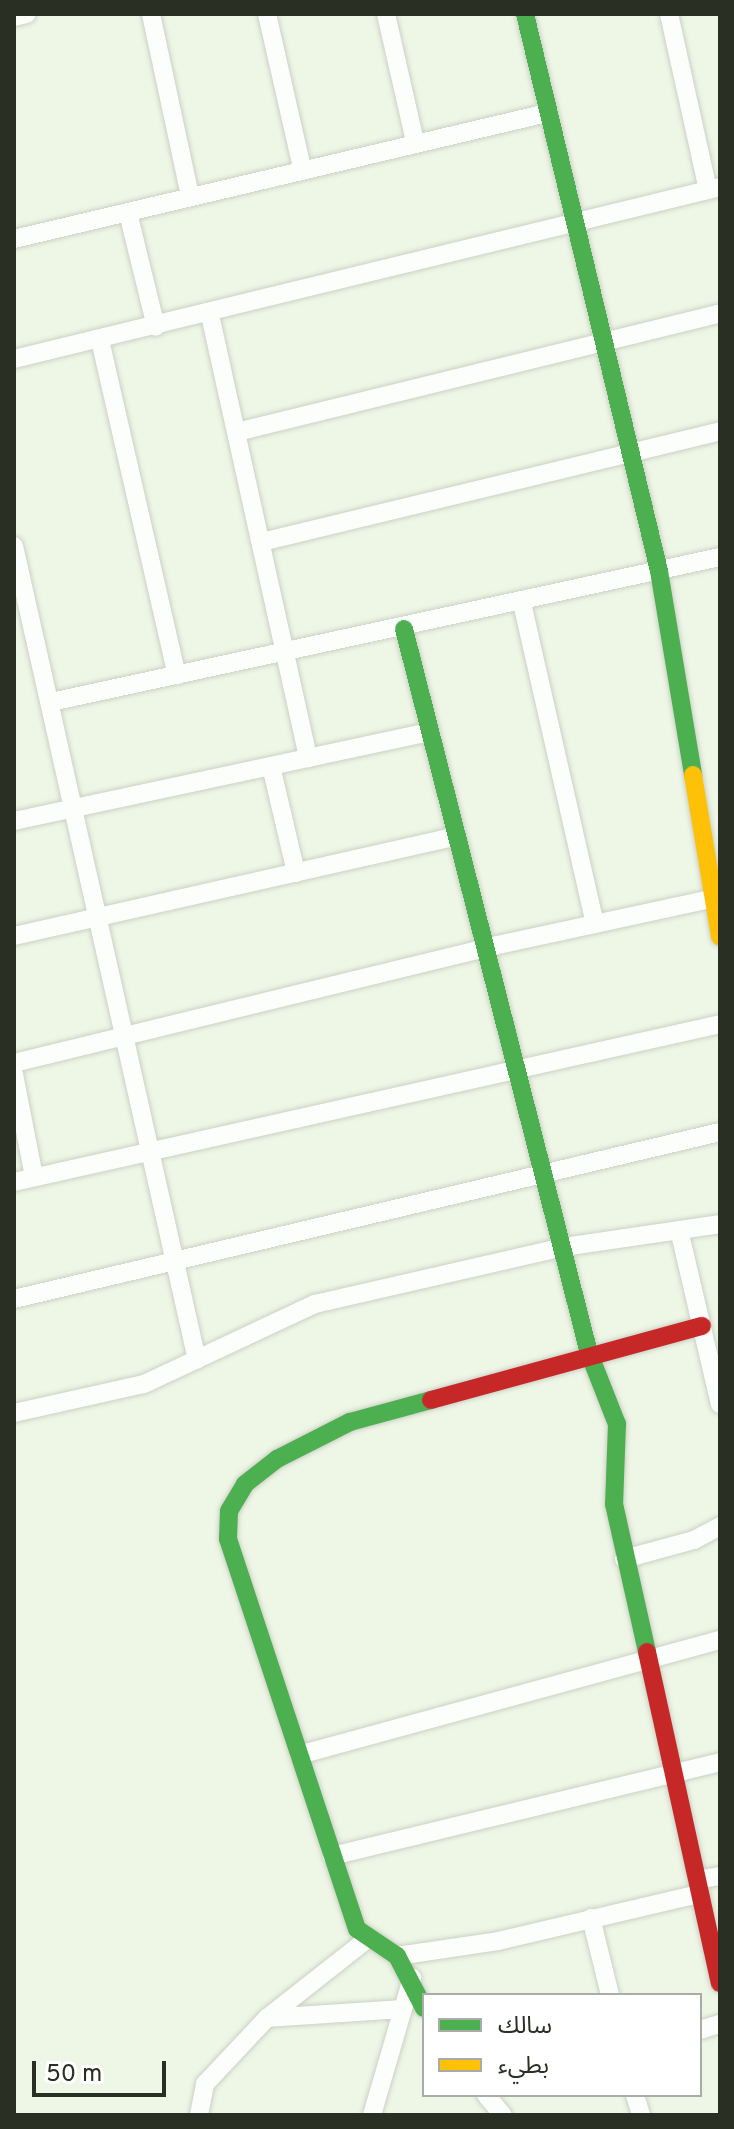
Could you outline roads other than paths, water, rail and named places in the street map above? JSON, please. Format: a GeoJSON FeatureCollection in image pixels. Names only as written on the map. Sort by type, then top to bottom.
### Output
{"type":"FeatureCollection","features":[{"type":"Feature","properties":{"kind":"street"},"geometry":{"type":"LineString","coordinates":[[14,17],[27,14]]}},
{"type":"Feature","properties":{"kind":"street"},"geometry":{"type":"LineString","coordinates":[[151,14],[190,196]]}},
{"type":"Feature","properties":{"kind":"street"},"geometry":{"type":"LineString","coordinates":[[267,14],[302,168]]}},
{"type":"Feature","properties":{"kind":"street"},"geometry":{"type":"LineString","coordinates":[[386,14],[415,142]]}},
{"type":"Feature","properties":{"kind":"street"},"geometry":{"type":"LineString","coordinates":[[525,14],[659,571],[716,898],[720,937]]}},
{"type":"Feature","properties":{"kind":"street"},"geometry":{"type":"LineString","coordinates":[[14,359],[210,315],[714,189],[669,14]]}},
{"type":"Feature","properties":{"kind":"street"},"geometry":{"type":"LineString","coordinates":[[14,239],[302,168],[547,113]]}},
{"type":"Feature","properties":{"kind":"street"},"geometry":{"type":"LineString","coordinates":[[128,213],[156,327]]}},
{"type":"Feature","properties":{"kind":"street"},"geometry":{"type":"LineString","coordinates":[[237,432],[720,313]]}},
{"type":"Feature","properties":{"kind":"street"},"geometry":{"type":"LineString","coordinates":[[210,315],[288,651],[308,758]]}},
{"type":"Feature","properties":{"kind":"street"},"geometry":{"type":"LineString","coordinates":[[100,340],[177,675]]}},
{"type":"Feature","properties":{"kind":"street"},"geometry":{"type":"LineString","coordinates":[[262,542],[720,431]]}},
{"type":"Feature","properties":{"kind":"street"},"geometry":{"type":"LineString","coordinates":[[14,546],[19,590],[51,702],[101,916],[172,1262],[197,1360]]}},
{"type":"Feature","properties":{"kind":"street"},"geometry":{"type":"LineString","coordinates":[[51,702],[404,629],[720,557]]}},
{"type":"Feature","properties":{"kind":"street"},"geometry":{"type":"LineString","coordinates":[[522,603],[595,924]]}},
{"type":"Feature","properties":{"kind":"street"},"geometry":{"type":"LineString","coordinates":[[404,629],[589,1353],[617,1424],[614,1504],[624,1559],[653,1659],[720,1983]]}},
{"type":"Feature","properties":{"kind":"street"},"geometry":{"type":"LineString","coordinates":[[14,821],[429,732]]}},
{"type":"Feature","properties":{"kind":"street"},"geometry":{"type":"LineString","coordinates":[[271,766],[296,873]]}},
{"type":"Feature","properties":{"kind":"street"},"geometry":{"type":"LineString","coordinates":[[14,936],[455,837]]}},
{"type":"Feature","properties":{"kind":"street"},"geometry":{"type":"LineString","coordinates":[[14,1063],[484,948],[716,898]]}},
{"type":"Feature","properties":{"kind":"street"},"geometry":{"type":"LineString","coordinates":[[14,1182],[514,1067],[720,1024]]}},
{"type":"Feature","properties":{"kind":"street"},"geometry":{"type":"LineString","coordinates":[[14,1074],[34,1177]]}},
{"type":"Feature","properties":{"kind":"street"},"geometry":{"type":"LineString","coordinates":[[14,1299],[544,1177],[720,1132]]}},
{"type":"Feature","properties":{"kind":"street"},"geometry":{"type":"LineString","coordinates":[[14,1413],[144,1384],[315,1304],[563,1247],[680,1234],[720,1224]]}},
{"type":"Feature","properties":{"kind":"street"},"geometry":{"type":"LineString","coordinates":[[680,1234],[720,1404]]}},
{"type":"Feature","properties":{"kind":"street"},"geometry":{"type":"LineString","coordinates":[[422,2003],[412,1978],[397,1956],[366,1940],[332,1856],[228,1539],[229,1511],[245,1484],[277,1459],[350,1422],[589,1353],[702,1326]]}},
{"type":"Feature","properties":{"kind":"street"},"geometry":{"type":"LineString","coordinates":[[624,1559],[694,1540],[720,1526]]}},
{"type":"Feature","properties":{"kind":"street"},"geometry":{"type":"LineString","coordinates":[[299,1755],[720,1640]]}},
{"type":"Feature","properties":{"kind":"street"},"geometry":{"type":"LineString","coordinates":[[332,1856],[678,1775],[720,1762]]}},
{"type":"Feature","properties":{"kind":"street"},"geometry":{"type":"LineString","coordinates":[[397,1956],[498,1941],[591,1918],[698,1887],[720,1876]]}},
{"type":"Feature","properties":{"kind":"street"},"geometry":{"type":"LineString","coordinates":[[591,1918],[610,1993]]}},
{"type":"Feature","properties":{"kind":"street"},"geometry":{"type":"LineString","coordinates":[[199,2115],[205,2084],[267,2018],[366,1940]]}},
{"type":"Feature","properties":{"kind":"street"},"geometry":{"type":"LineString","coordinates":[[372,2115],[412,1978]]}},
{"type":"Feature","properties":{"kind":"street"},"geometry":{"type":"LineString","coordinates":[[267,2018],[402,2009]]}},
{"type":"Feature","properties":{"kind":"street"},"geometry":{"type":"LineString","coordinates":[[490,2097],[503,2115]]}}]}
